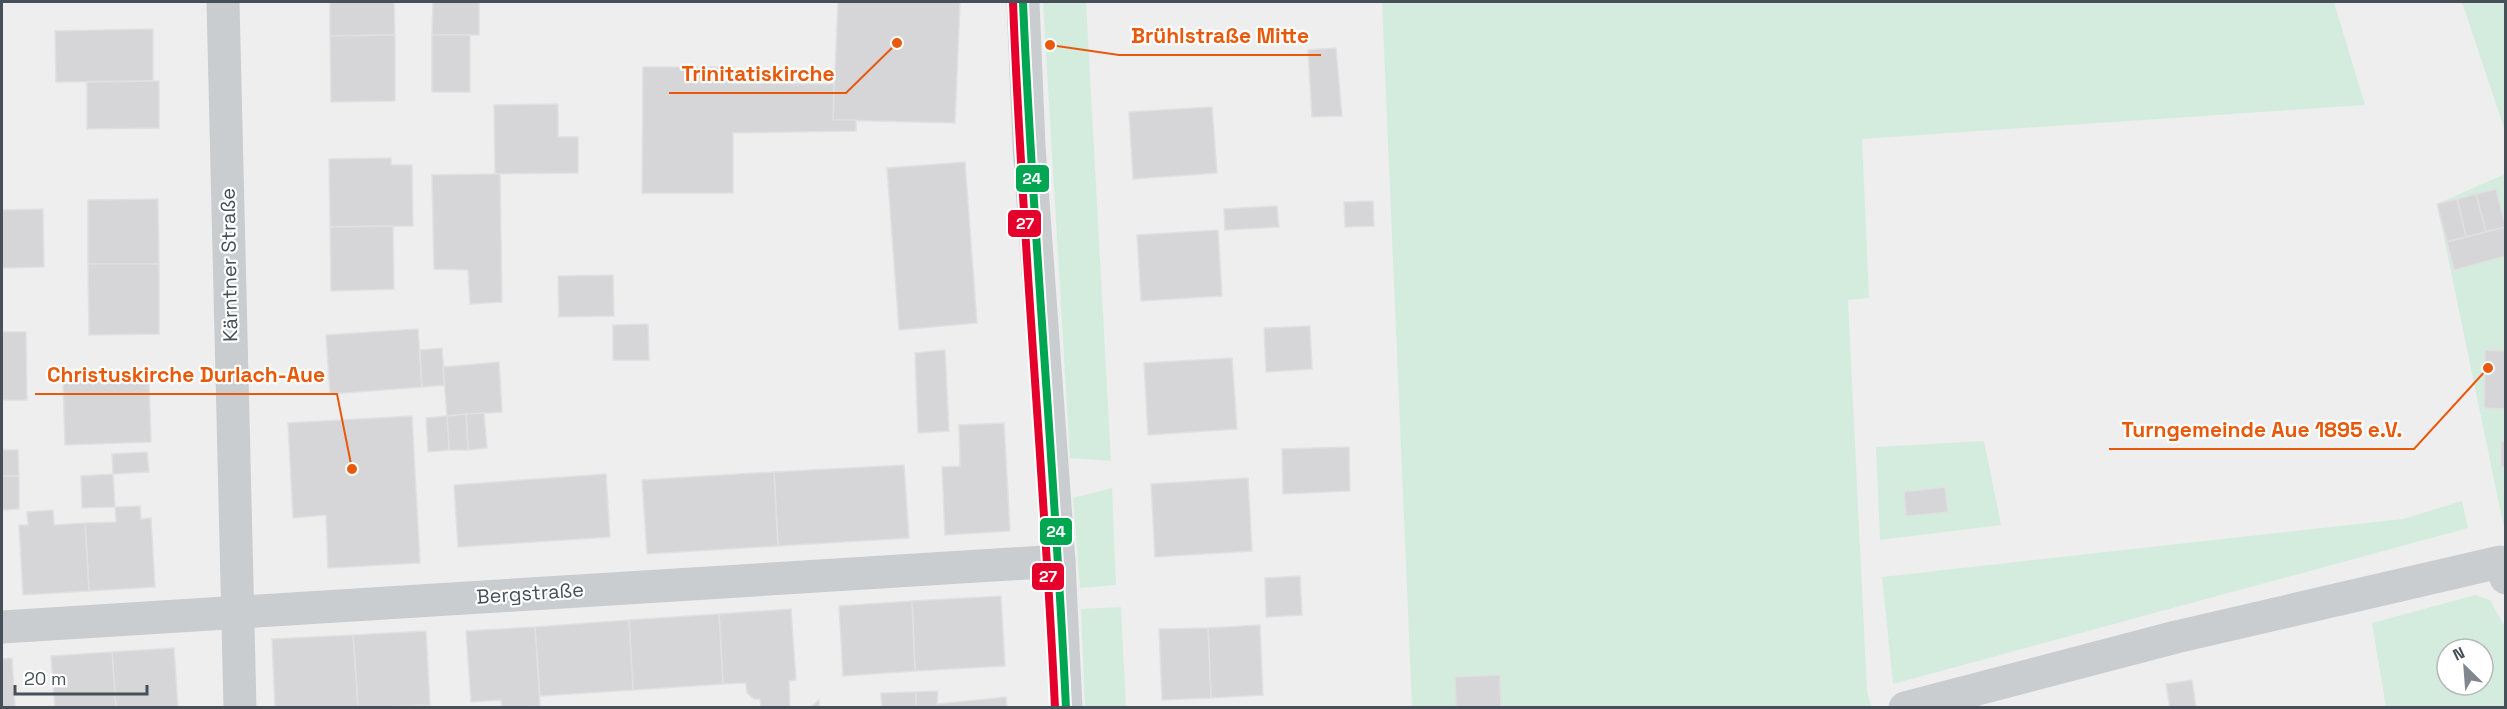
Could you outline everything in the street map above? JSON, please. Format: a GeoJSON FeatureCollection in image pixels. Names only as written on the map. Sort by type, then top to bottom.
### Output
{"type":"FeatureCollection","features":[{"type":"Feature","properties":{"kind":"street","name":"Kärntner Straße"},"geometry":{"type":"LineString","coordinates":[[224,2],[236,611],[240,708]]}},
{"type":"Feature","properties":{"kind":"street"},"geometry":{"type":"LineString","coordinates":[[1023,2],[1029,146],[1059,561],[1066,708]]}},
{"type":"Feature","properties":{"kind":"street","name":"Bergstraße"},"geometry":{"type":"LineString","coordinates":[[2,627],[1059,561]]}},
{"type":"Feature","properties":{"kind":"street"},"geometry":{"type":"LineString","coordinates":[[1905,708],[2176,637],[2500,562],[2505,578]]}},
{"type":"Feature","properties":{"kind":"green space"},"geometry":{"type":"Polygon","coordinates":[[[1043,2],[1086,2],[1111,461],[1070,458],[1043,2]]]}},
{"type":"Feature","properties":{"kind":"green space"},"geometry":{"type":"Polygon","coordinates":[[[1382,2],[2334,2],[2365,105],[1862,139],[1869,298],[1848,300],[1867,691],[1871,707],[1412,707],[1382,2]]]}},
{"type":"Feature","properties":{"kind":"green space"},"geometry":{"type":"Polygon","coordinates":[[[2462,2],[2505,2],[2505,131],[2462,2]]]}},
{"type":"Feature","properties":{"kind":"green space"},"geometry":{"type":"Polygon","coordinates":[[[2505,174],[2505,533],[2437,204],[2505,174]]]}},
{"type":"Feature","properties":{"kind":"green space"},"geometry":{"type":"Polygon","coordinates":[[[1984,441],[2001,525],[1880,540],[1876,447],[1984,441]]]}},
{"type":"Feature","properties":{"kind":"green space"},"geometry":{"type":"Polygon","coordinates":[[[1112,488],[1116,585],[1080,588],[1073,498],[1112,488]]]}},
{"type":"Feature","properties":{"kind":"green space"},"geometry":{"type":"Polygon","coordinates":[[[2462,501],[2468,528],[1893,684],[1882,577],[2403,519],[2462,501]]]}},
{"type":"Feature","properties":{"kind":"green space"},"geometry":{"type":"Polygon","coordinates":[[[2475,595],[2490,600],[2505,627],[2505,707],[2386,707],[2372,623],[2475,595]]]}},
{"type":"Feature","properties":{"kind":"green space"},"geometry":{"type":"Polygon","coordinates":[[[1121,607],[1126,707],[1085,707],[1081,609],[1121,607]]]}},
{"type":"Feature","properties":{"kind":"building"},"geometry":{"type":"Polygon","coordinates":[[[330,2],[394,2],[395,35],[330,36],[330,2]]]}},
{"type":"Feature","properties":{"kind":"building"},"geometry":{"type":"Polygon","coordinates":[[[433,2],[479,2],[479,35],[432,35],[433,2]]]}},
{"type":"Feature","properties":{"kind":"building"},"geometry":{"type":"Polygon","coordinates":[[[838,2],[960,2],[955,123],[833,120],[838,2]]]}},
{"type":"Feature","properties":{"kind":"building"},"geometry":{"type":"Polygon","coordinates":[[[153,29],[153,81],[56,82],[55,31],[153,29]]]}},
{"type":"Feature","properties":{"kind":"building"},"geometry":{"type":"Polygon","coordinates":[[[395,35],[395,101],[331,102],[330,36],[395,35]]]}},
{"type":"Feature","properties":{"kind":"building"},"geometry":{"type":"Polygon","coordinates":[[[432,35],[470,35],[470,92],[432,92],[432,35]]]}},
{"type":"Feature","properties":{"kind":"building"},"geometry":{"type":"Polygon","coordinates":[[[1336,48],[1342,116],[1312,117],[1308,50],[1336,48]]]}},
{"type":"Feature","properties":{"kind":"building"},"geometry":{"type":"Polygon","coordinates":[[[643,67],[734,67],[734,83],[834,84],[833,120],[856,120],[856,131],[733,133],[733,193],[642,193],[643,67]]]}},
{"type":"Feature","properties":{"kind":"building"},"geometry":{"type":"Polygon","coordinates":[[[159,81],[159,128],[87,129],[87,82],[159,81]]]}},
{"type":"Feature","properties":{"kind":"building"},"geometry":{"type":"Polygon","coordinates":[[[558,104],[558,137],[578,137],[578,173],[495,174],[494,105],[558,104]]]}},
{"type":"Feature","properties":{"kind":"building"},"geometry":{"type":"Polygon","coordinates":[[[1212,107],[1217,173],[1133,179],[1129,112],[1212,107]]]}},
{"type":"Feature","properties":{"kind":"building"},"geometry":{"type":"Polygon","coordinates":[[[391,158],[391,165],[412,165],[413,226],[330,227],[329,159],[391,158]]]}},
{"type":"Feature","properties":{"kind":"building"},"geometry":{"type":"Polygon","coordinates":[[[965,162],[977,323],[899,330],[887,168],[965,162]]]}},
{"type":"Feature","properties":{"kind":"building"},"geometry":{"type":"Polygon","coordinates":[[[500,174],[502,302],[470,304],[468,270],[434,269],[432,175],[500,174]]]}},
{"type":"Feature","properties":{"kind":"building"},"geometry":{"type":"Polygon","coordinates":[[[2496,189],[2506,227],[2486,232],[2476,194],[2496,189]]]}},
{"type":"Feature","properties":{"kind":"building"},"geometry":{"type":"Polygon","coordinates":[[[2476,194],[2486,232],[2466,237],[2457,199],[2476,194]]]}},
{"type":"Feature","properties":{"kind":"building"},"geometry":{"type":"Polygon","coordinates":[[[158,199],[159,264],[88,264],[88,200],[158,199]]]}},
{"type":"Feature","properties":{"kind":"building"},"geometry":{"type":"Polygon","coordinates":[[[2457,199],[2466,237],[2447,242],[2437,204],[2457,199]]]}},
{"type":"Feature","properties":{"kind":"building"},"geometry":{"type":"Polygon","coordinates":[[[1373,201],[1374,226],[1345,227],[1344,202],[1373,201]]]}},
{"type":"Feature","properties":{"kind":"building"},"geometry":{"type":"Polygon","coordinates":[[[1277,206],[1279,227],[1225,230],[1224,209],[1277,206]]]}},
{"type":"Feature","properties":{"kind":"building"},"geometry":{"type":"Polygon","coordinates":[[[43,209],[44,267],[2,268],[2,210],[43,209]]]}},
{"type":"Feature","properties":{"kind":"building"},"geometry":{"type":"Polygon","coordinates":[[[393,226],[394,289],[331,291],[330,227],[393,226]]]}},
{"type":"Feature","properties":{"kind":"building"},"geometry":{"type":"Polygon","coordinates":[[[2506,227],[2506,256],[2454,270],[2447,242],[2506,227]]]}},
{"type":"Feature","properties":{"kind":"building"},"geometry":{"type":"Polygon","coordinates":[[[1218,230],[1222,296],[1141,301],[1137,235],[1218,230]]]}},
{"type":"Feature","properties":{"kind":"building"},"geometry":{"type":"Polygon","coordinates":[[[88,264],[159,264],[159,334],[89,335],[88,264]]]}},
{"type":"Feature","properties":{"kind":"building"},"geometry":{"type":"Polygon","coordinates":[[[613,275],[614,316],[559,317],[558,276],[613,275]]]}},
{"type":"Feature","properties":{"kind":"building"},"geometry":{"type":"Polygon","coordinates":[[[648,324],[649,360],[613,360],[613,325],[648,324]]]}},
{"type":"Feature","properties":{"kind":"building"},"geometry":{"type":"Polygon","coordinates":[[[1310,326],[1312,369],[1266,372],[1264,328],[1310,326]]]}},
{"type":"Feature","properties":{"kind":"building"},"geometry":{"type":"Polygon","coordinates":[[[418,329],[422,387],[330,394],[326,335],[418,329]]]}},
{"type":"Feature","properties":{"kind":"building"},"geometry":{"type":"Polygon","coordinates":[[[2,332],[26,332],[27,400],[2,400],[2,332]]]}},
{"type":"Feature","properties":{"kind":"building"},"geometry":{"type":"Polygon","coordinates":[[[442,348],[445,385],[422,387],[420,350],[442,348]]]}},
{"type":"Feature","properties":{"kind":"building"},"geometry":{"type":"Polygon","coordinates":[[[945,350],[949,431],[918,433],[915,353],[945,350]]]}},
{"type":"Feature","properties":{"kind":"building"},"geometry":{"type":"Polygon","coordinates":[[[2485,350],[2506,351],[2506,409],[2484,408],[2485,350]]]}},
{"type":"Feature","properties":{"kind":"building"},"geometry":{"type":"Polygon","coordinates":[[[1232,358],[1237,429],[1148,435],[1144,363],[1232,358]]]}},
{"type":"Feature","properties":{"kind":"building"},"geometry":{"type":"Polygon","coordinates":[[[499,362],[502,412],[447,416],[443,367],[499,362]]]}},
{"type":"Feature","properties":{"kind":"building"},"geometry":{"type":"Polygon","coordinates":[[[125,371],[125,380],[149,380],[151,442],[65,445],[63,382],[85,382],[85,372],[125,371]]]}},
{"type":"Feature","properties":{"kind":"building"},"geometry":{"type":"Polygon","coordinates":[[[484,413],[487,448],[468,450],[466,414],[484,413]]]}},
{"type":"Feature","properties":{"kind":"building"},"geometry":{"type":"Polygon","coordinates":[[[466,414],[468,450],[449,450],[447,416],[466,414]]]}},
{"type":"Feature","properties":{"kind":"building"},"geometry":{"type":"Polygon","coordinates":[[[412,416],[420,563],[328,568],[326,515],[293,518],[288,423],[412,416]]]}},
{"type":"Feature","properties":{"kind":"building"},"geometry":{"type":"Polygon","coordinates":[[[447,416],[449,450],[428,452],[426,418],[447,416]]]}},
{"type":"Feature","properties":{"kind":"building"},"geometry":{"type":"Polygon","coordinates":[[[1004,423],[1010,531],[945,535],[942,467],[960,466],[959,425],[1004,423]]]}},
{"type":"Feature","properties":{"kind":"building"},"geometry":{"type":"Polygon","coordinates":[[[2501,441],[2506,441],[2506,467],[2501,467],[2501,441]]]}},
{"type":"Feature","properties":{"kind":"building"},"geometry":{"type":"Polygon","coordinates":[[[1349,447],[1350,491],[1283,494],[1282,449],[1349,447]]]}},
{"type":"Feature","properties":{"kind":"building"},"geometry":{"type":"Polygon","coordinates":[[[2,450],[18,450],[19,476],[2,476],[2,450]]]}},
{"type":"Feature","properties":{"kind":"building"},"geometry":{"type":"Polygon","coordinates":[[[147,452],[149,472],[113,474],[112,454],[147,452]]]}},
{"type":"Feature","properties":{"kind":"building"},"geometry":{"type":"Polygon","coordinates":[[[904,465],[909,538],[778,546],[774,472],[904,465]]]}},
{"type":"Feature","properties":{"kind":"building"},"geometry":{"type":"Polygon","coordinates":[[[774,472],[778,546],[647,554],[642,480],[774,472]]]}},
{"type":"Feature","properties":{"kind":"building"},"geometry":{"type":"Polygon","coordinates":[[[113,474],[115,507],[82,508],[81,476],[113,474]]]}},
{"type":"Feature","properties":{"kind":"building"},"geometry":{"type":"Polygon","coordinates":[[[606,474],[610,537],[458,547],[454,485],[606,474]]]}},
{"type":"Feature","properties":{"kind":"building"},"geometry":{"type":"Polygon","coordinates":[[[2,476],[19,476],[19,509],[2,510],[2,476]]]}},
{"type":"Feature","properties":{"kind":"building"},"geometry":{"type":"Polygon","coordinates":[[[1248,478],[1252,551],[1155,557],[1151,484],[1248,478]]]}},
{"type":"Feature","properties":{"kind":"building"},"geometry":{"type":"Polygon","coordinates":[[[1945,487],[1948,512],[1906,516],[1904,492],[1945,487]]]}},
{"type":"Feature","properties":{"kind":"building"},"geometry":{"type":"Polygon","coordinates":[[[140,506],[141,519],[151,518],[155,587],[89,591],[85,523],[116,522],[115,507],[140,506]]]}},
{"type":"Feature","properties":{"kind":"building"},"geometry":{"type":"Polygon","coordinates":[[[53,510],[54,525],[85,523],[89,591],[23,595],[19,525],[28,525],[27,512],[53,510]]]}},
{"type":"Feature","properties":{"kind":"building"},"geometry":{"type":"Polygon","coordinates":[[[1300,576],[1302,615],[1266,617],[1265,578],[1300,576]]]}},
{"type":"Feature","properties":{"kind":"building"},"geometry":{"type":"Polygon","coordinates":[[[1001,596],[1005,666],[915,671],[912,601],[1001,596]]]}},
{"type":"Feature","properties":{"kind":"building"},"geometry":{"type":"Polygon","coordinates":[[[912,601],[915,671],[843,676],[839,606],[912,601]]]}},
{"type":"Feature","properties":{"kind":"building"},"geometry":{"type":"Polygon","coordinates":[[[791,609],[796,680],[789,681],[790,708],[761,708],[760,699],[754,699],[747,693],[746,683],[723,684],[719,614],[791,609]]]}},
{"type":"Feature","properties":{"kind":"building"},"geometry":{"type":"Polygon","coordinates":[[[719,614],[723,684],[633,690],[629,620],[719,614]]]}},
{"type":"Feature","properties":{"kind":"building"},"geometry":{"type":"Polygon","coordinates":[[[629,620],[633,690],[540,696],[535,627],[629,620]]]}},
{"type":"Feature","properties":{"kind":"building"},"geometry":{"type":"Polygon","coordinates":[[[1260,625],[1263,695],[1211,698],[1208,628],[1260,625]]]}},
{"type":"Feature","properties":{"kind":"building"},"geometry":{"type":"Polygon","coordinates":[[[535,627],[540,706],[502,708],[501,700],[471,702],[466,631],[535,627]]]}},
{"type":"Feature","properties":{"kind":"building"},"geometry":{"type":"Polygon","coordinates":[[[1208,628],[1211,698],[1162,700],[1159,629],[1208,628]]]}},
{"type":"Feature","properties":{"kind":"building"},"geometry":{"type":"Polygon","coordinates":[[[426,631],[430,705],[358,708],[353,635],[426,631]]]}},
{"type":"Feature","properties":{"kind":"building"},"geometry":{"type":"Polygon","coordinates":[[[353,635],[358,708],[275,708],[272,639],[353,635]]]}},
{"type":"Feature","properties":{"kind":"building"},"geometry":{"type":"Polygon","coordinates":[[[174,648],[178,708],[116,708],[112,652],[174,648]]]}},
{"type":"Feature","properties":{"kind":"building"},"geometry":{"type":"Polygon","coordinates":[[[112,652],[116,708],[55,708],[51,656],[112,652]]]}},
{"type":"Feature","properties":{"kind":"building"},"geometry":{"type":"Polygon","coordinates":[[[12,658],[15,708],[2,708],[2,659],[12,658]]]}},
{"type":"Feature","properties":{"kind":"building"},"geometry":{"type":"Polygon","coordinates":[[[1500,675],[1501,708],[1456,708],[1455,677],[1500,675]]]}},
{"type":"Feature","properties":{"kind":"building"},"geometry":{"type":"Polygon","coordinates":[[[2192,680],[2196,708],[2170,708],[2166,684],[2192,680]]]}},
{"type":"Feature","properties":{"kind":"building"},"geometry":{"type":"Polygon","coordinates":[[[938,691],[937,704],[1006,697],[1007,708],[916,708],[916,692],[938,691]]]}},
{"type":"Feature","properties":{"kind":"building"},"geometry":{"type":"Polygon","coordinates":[[[916,692],[916,708],[882,708],[881,693],[916,692]]]}},
{"type":"Feature","properties":{"kind":"building"},"geometry":{"type":"Polygon","coordinates":[[[819,700],[819,708],[810,708],[819,700]]]}},
{"type":"Feature","properties":{"kind":"building"},"geometry":{"type":"Polygon","coordinates":[[[421,705],[421,708],[375,708],[421,705]]]}},
{"type":"Feature","properties":{"kind":"transit line","name":"27"},"geometry":{"type":"LineString","coordinates":[[1013,2],[1055,708]]}},
{"type":"Feature","properties":{"kind":"transit line","name":"24"},"geometry":{"type":"LineString","coordinates":[[1023,2],[1066,708]]}},
{"type":"Feature","properties":{"kind":"place","name":"Trinitatiskirche"},"geometry":{"type":"Point","coordinates":[897,43]}},
{"type":"Feature","properties":{"kind":"place","name":"Brühlstraße Mitte"},"geometry":{"type":"Point","coordinates":[1050,45]}},
{"type":"Feature","properties":{"kind":"place","name":"Turngemeinde Aue 1895 e.V."},"geometry":{"type":"Point","coordinates":[2488,368]}},
{"type":"Feature","properties":{"kind":"place","name":"Christuskirche Durlach-Aue"},"geometry":{"type":"Point","coordinates":[352,469]}}]}
